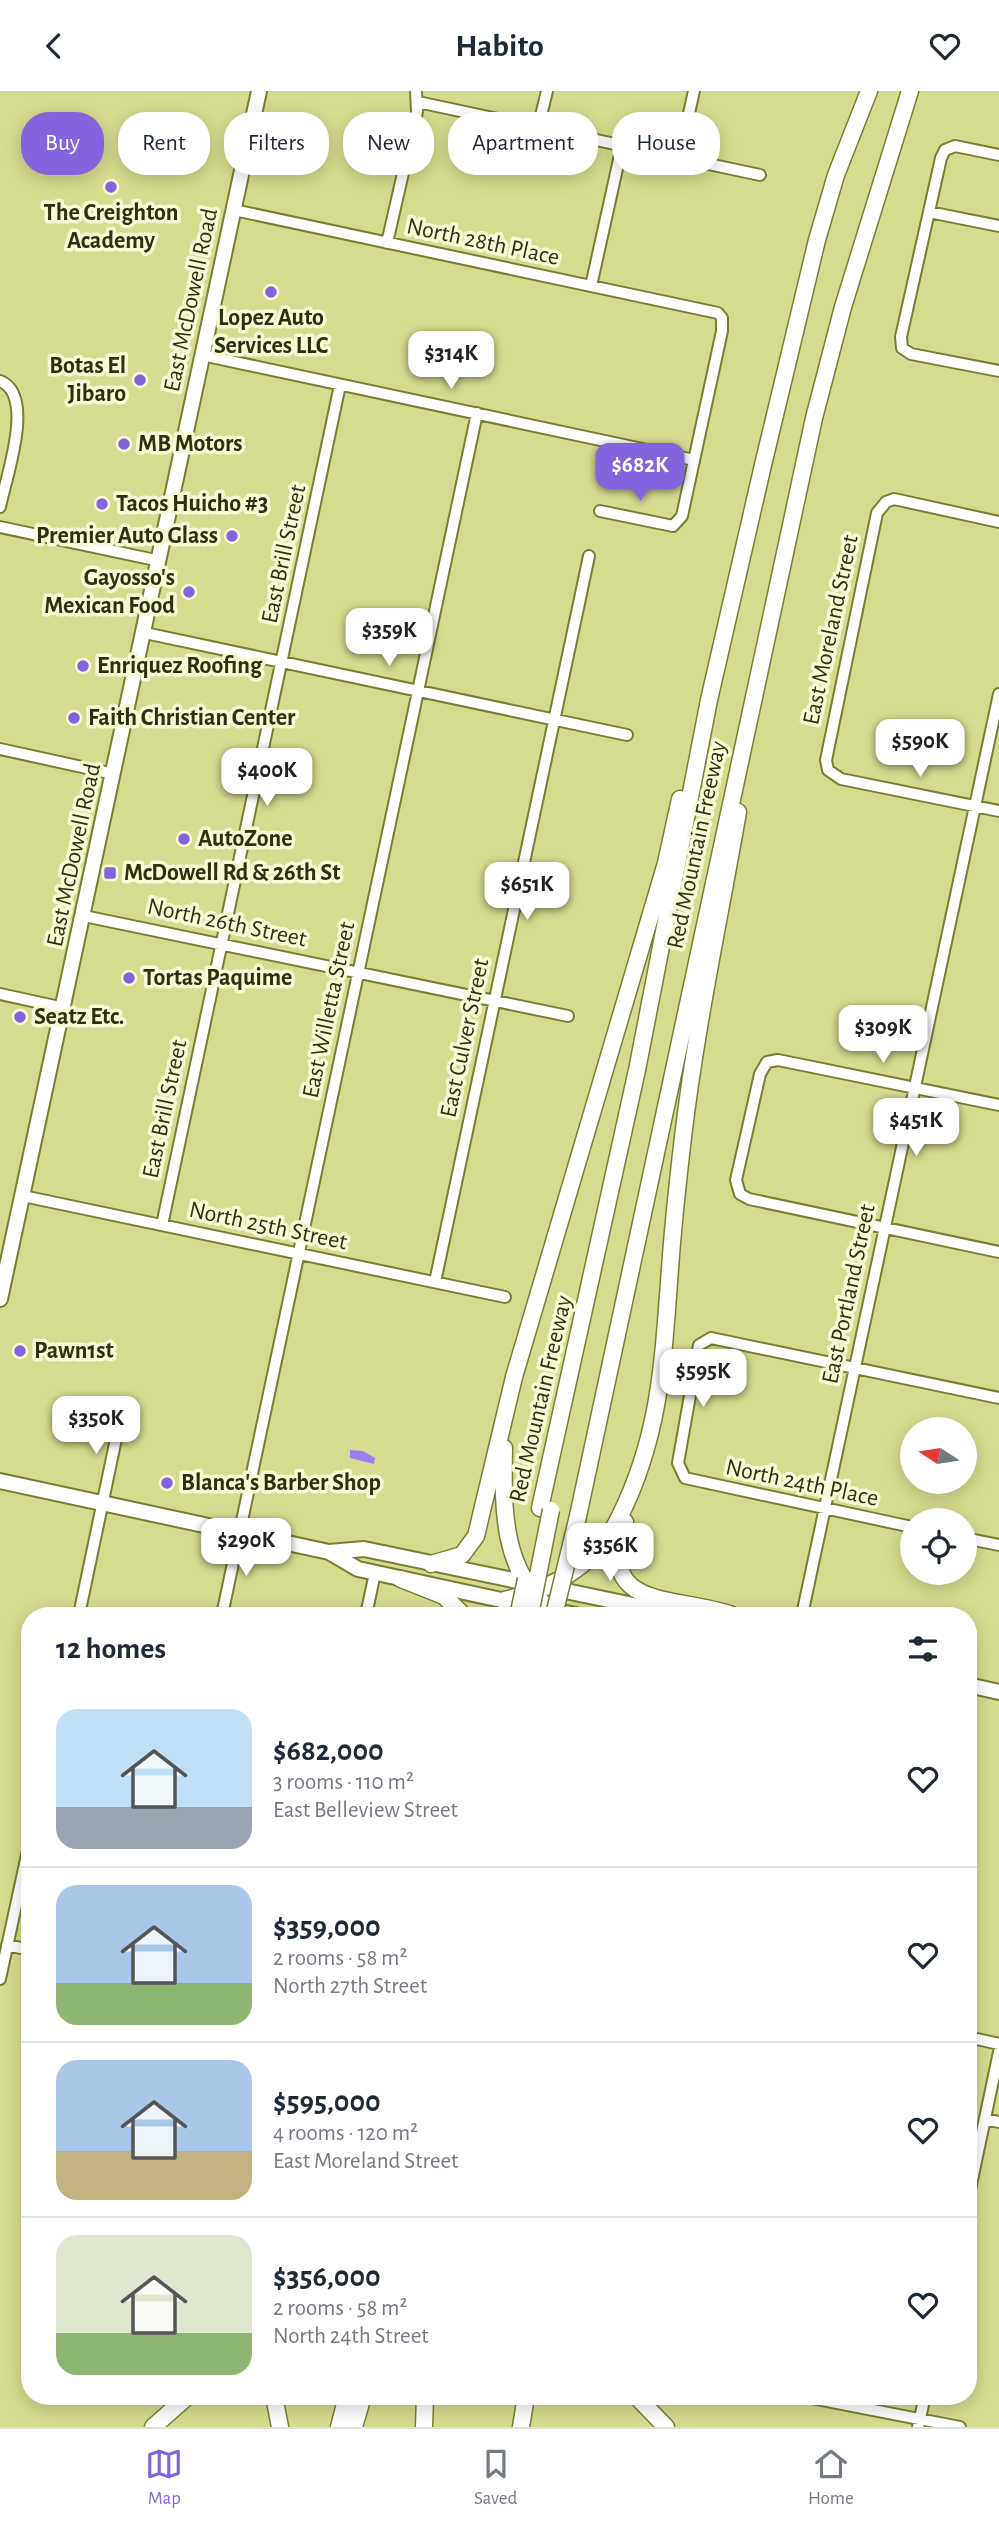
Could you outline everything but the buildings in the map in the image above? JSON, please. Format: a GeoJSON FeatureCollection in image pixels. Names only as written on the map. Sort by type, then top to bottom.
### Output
{"type":"FeatureCollection","features":[{"type":"Feature","properties":{"kind":"highway"},"geometry":{"type":"LineString","coordinates":[[848,142],[861,91]]}},
{"type":"Feature","properties":{"kind":"highway","name":"Red Mountain Freeway"},"geometry":{"type":"LineString","coordinates":[[530,1603],[572,1372],[637,1070],[709,700],[814,253],[848,142],[869,91]]}},
{"type":"Feature","properties":{"kind":"highway","name":"Red Mountain Freeway"},"geometry":{"type":"LineString","coordinates":[[530,1603],[578,1515],[744,732],[814,418],[843,307],[898,125],[912,91]]}},
{"type":"Feature","properties":{"kind":"highway"},"geometry":{"type":"LineString","coordinates":[[431,1564],[462,1555],[476,1536],[519,1359],[662,876],[681,794],[709,700]]}},
{"type":"Feature","properties":{"kind":"highway"},"geometry":{"type":"LineString","coordinates":[[696,1607],[642,1595],[624,1578],[617,1549],[657,1409],[679,1173],[697,1025],[747,758],[744,732]]}},
{"type":"Feature","properties":{"kind":"highway"},"geometry":{"type":"LineString","coordinates":[[505,1417],[503,1491],[506,1531],[530,1603],[598,1550],[620,1518],[644,1459]]}},
{"type":"Feature","properties":{"kind":"highway"},"geometry":{"type":"LineString","coordinates":[[401,1579],[444,1597],[455,1607]]}},
{"type":"Feature","properties":{"kind":"highway"},"geometry":{"type":"LineString","coordinates":[[153,2427],[178,2405]]}},
{"type":"Feature","properties":{"kind":"highway"},"geometry":{"type":"LineString","coordinates":[[276,2405],[280,2427]]}},
{"type":"Feature","properties":{"kind":"highway"},"geometry":{"type":"LineString","coordinates":[[349,2405],[353,2425]]}},
{"type":"Feature","properties":{"kind":"highway"},"geometry":{"type":"LineString","coordinates":[[353,2425],[360,2405]]}},
{"type":"Feature","properties":{"kind":"highway"},"geometry":{"type":"LineString","coordinates":[[353,2425],[366,2405]]}},
{"type":"Feature","properties":{"kind":"highway"},"geometry":{"type":"LineString","coordinates":[[521,2427],[525,2405]]}},
{"type":"Feature","properties":{"kind":"highway"},"geometry":{"type":"LineString","coordinates":[[645,2405],[666,2427]]}},
{"type":"Feature","properties":{"kind":"main road","name":"East McDowell Road"},"geometry":{"type":"LineString","coordinates":[[1,1290],[145,633],[259,91]]}},
{"type":"Feature","properties":{"kind":"main road"},"geometry":{"type":"LineString","coordinates":[[0,1481],[329,1552],[364,1549],[431,1564],[530,1603]]}},
{"type":"Feature","properties":{"kind":"main road"},"geometry":{"type":"LineString","coordinates":[[329,1552],[358,1569],[401,1579],[530,1603],[580,1607]]}},
{"type":"Feature","properties":{"kind":"main road"},"geometry":{"type":"LineString","coordinates":[[977,1687],[999,1692]]}},
{"type":"Feature","properties":{"kind":"street"},"geometry":{"type":"LineString","coordinates":[[542,112],[547,91]]}},
{"type":"Feature","properties":{"kind":"street"},"geometry":{"type":"LineString","coordinates":[[689,112],[694,91]]}},
{"type":"Feature","properties":{"kind":"street"},"geometry":{"type":"LineString","coordinates":[[387,243],[417,96],[478,112]]}},
{"type":"Feature","properties":{"kind":"street"},"geometry":{"type":"LineString","coordinates":[[999,155],[956,146],[945,150],[941,157],[901,337],[902,348],[911,354],[999,371]]}},
{"type":"Feature","properties":{"kind":"street"},"geometry":{"type":"LineString","coordinates":[[720,167],[760,175]]}},
{"type":"Feature","properties":{"kind":"street"},"geometry":{"type":"LineString","coordinates":[[592,286],[616,175]]}},
{"type":"Feature","properties":{"kind":"street","name":"North 28th Place"},"geometry":{"type":"LineString","coordinates":[[234,210],[711,310],[722,318],[722,331],[694,460]]}},
{"type":"Feature","properties":{"kind":"street"},"geometry":{"type":"LineString","coordinates":[[929,212],[999,226]]}},
{"type":"Feature","properties":{"kind":"street"},"geometry":{"type":"LineString","coordinates":[[202,355],[694,460],[682,516],[673,526],[600,511]]}},
{"type":"Feature","properties":{"kind":"street"},"geometry":{"type":"LineString","coordinates":[[0,381],[11,387],[17,396],[19,412],[0,507]]}},
{"type":"Feature","properties":{"kind":"street","name":"East Brill Street"},"geometry":{"type":"LineString","coordinates":[[162,1225],[340,384]]}},
{"type":"Feature","properties":{"kind":"street","name":"East Willetta Street"},"geometry":{"type":"LineString","coordinates":[[224,1607],[477,413]]}},
{"type":"Feature","properties":{"kind":"street","name":"East Moreland Street"},"geometry":{"type":"LineString","coordinates":[[975,806],[841,779],[828,770],[827,751],[877,513],[886,502],[894,499],[999,522]]}},
{"type":"Feature","properties":{"kind":"street"},"geometry":{"type":"LineString","coordinates":[[0,527],[160,561]]}},
{"type":"Feature","properties":{"kind":"street","name":"East Culver Street"},"geometry":{"type":"LineString","coordinates":[[435,1282],[589,556]]}},
{"type":"Feature","properties":{"kind":"street"},"geometry":{"type":"LineString","coordinates":[[145,633],[627,735]]}},
{"type":"Feature","properties":{"kind":"street","name":"East Portland Street"},"geometry":{"type":"LineString","coordinates":[[804,1607],[999,694]]}},
{"type":"Feature","properties":{"kind":"street"},"geometry":{"type":"LineString","coordinates":[[0,749],[114,774]]}},
{"type":"Feature","properties":{"kind":"street"},"geometry":{"type":"LineString","coordinates":[[975,806],[999,811]]}},
{"type":"Feature","properties":{"kind":"street","name":"North 26th Street"},"geometry":{"type":"LineString","coordinates":[[84,916],[568,1016]]}},
{"type":"Feature","properties":{"kind":"street"},"geometry":{"type":"LineString","coordinates":[[0,994],[64,1008]]}},
{"type":"Feature","properties":{"kind":"street"},"geometry":{"type":"LineString","coordinates":[[999,1105],[778,1060],[767,1062],[760,1074],[736,1180],[740,1194],[885,1229],[999,1252]]}},
{"type":"Feature","properties":{"kind":"street","name":"North 25th Street"},"geometry":{"type":"LineString","coordinates":[[23,1196],[505,1297]]}},
{"type":"Feature","properties":{"kind":"street","name":"North 24th Place"},"geometry":{"type":"LineString","coordinates":[[855,1369],[711,1338],[704,1340],[695,1357],[678,1463],[685,1478],[900,1525]]}},
{"type":"Feature","properties":{"kind":"street"},"geometry":{"type":"LineString","coordinates":[[855,1369],[999,1398]]}},
{"type":"Feature","properties":{"kind":"street"},"geometry":{"type":"LineString","coordinates":[[81,1607],[121,1415]]}},
{"type":"Feature","properties":{"kind":"street"},"geometry":{"type":"LineString","coordinates":[[977,1541],[999,1545]]}},
{"type":"Feature","properties":{"kind":"street"},"geometry":{"type":"LineString","coordinates":[[368,1607],[375,1573]]}},
{"type":"Feature","properties":{"kind":"street"},"geometry":{"type":"LineString","coordinates":[[0,1979],[21,1882]]}},
{"type":"Feature","properties":{"kind":"street"},"geometry":{"type":"LineString","coordinates":[[7,1945],[21,1948]]}},
{"type":"Feature","properties":{"kind":"street"},"geometry":{"type":"LineString","coordinates":[[977,2040],[999,2044]]}},
{"type":"Feature","properties":{"kind":"street"},"geometry":{"type":"LineString","coordinates":[[977,2157],[999,2052]]}},
{"type":"Feature","properties":{"kind":"street"},"geometry":{"type":"LineString","coordinates":[[985,2119],[999,2122]]}},
{"type":"Feature","properties":{"kind":"street"},"geometry":{"type":"LineString","coordinates":[[840,2405],[918,2423],[960,2427]]}},
{"type":"Feature","properties":{"kind":"street"},"geometry":{"type":"LineString","coordinates":[[918,2423],[923,2405]]}},
{"type":"Feature","properties":{"kind":"shaded area"},"geometry":{"type":"Polygon","coordinates":[[[350,1450],[363,1451],[375,1458],[374,1464],[350,1458],[350,1450]]]}},
{"type":"Feature","properties":{"kind":"place","name":"The Creighton Academy"},"geometry":{"type":"Point","coordinates":[111,187]}},
{"type":"Feature","properties":{"kind":"place","name":"Lopez Auto Services LLC"},"geometry":{"type":"Point","coordinates":[271,292]}},
{"type":"Feature","properties":{"kind":"place","name":"Botas El Jibaro"},"geometry":{"type":"Point","coordinates":[140,380]}},
{"type":"Feature","properties":{"kind":"place","name":"MB Motors"},"geometry":{"type":"Point","coordinates":[124,444]}},
{"type":"Feature","properties":{"kind":"place","name":"Tacos Huicho #3"},"geometry":{"type":"Point","coordinates":[102,504]}},
{"type":"Feature","properties":{"kind":"place","name":"Premier Auto Glass"},"geometry":{"type":"Point","coordinates":[232,536]}},
{"type":"Feature","properties":{"kind":"place","name":"Gayosso's Mexican Food"},"geometry":{"type":"Point","coordinates":[189,592]}},
{"type":"Feature","properties":{"kind":"place","name":"Enriquez Roofing"},"geometry":{"type":"Point","coordinates":[83,666]}},
{"type":"Feature","properties":{"kind":"place","name":"Faith Christian Center"},"geometry":{"type":"Point","coordinates":[74,718]}},
{"type":"Feature","properties":{"kind":"place","name":"AutoZone"},"geometry":{"type":"Point","coordinates":[184,839]}},
{"type":"Feature","properties":{"kind":"place","name":"McDowell Rd & 26th St"},"geometry":{"type":"Point","coordinates":[110,873]}},
{"type":"Feature","properties":{"kind":"place","name":"Tortas Paquime"},"geometry":{"type":"Point","coordinates":[129,978]}},
{"type":"Feature","properties":{"kind":"place","name":"Seatz Etc."},"geometry":{"type":"Point","coordinates":[20,1017]}},
{"type":"Feature","properties":{"kind":"place","name":"Pawn1st"},"geometry":{"type":"Point","coordinates":[20,1351]}},
{"type":"Feature","properties":{"kind":"place","name":"Blanca's Barber Shop"},"geometry":{"type":"Point","coordinates":[167,1483]}}]}
